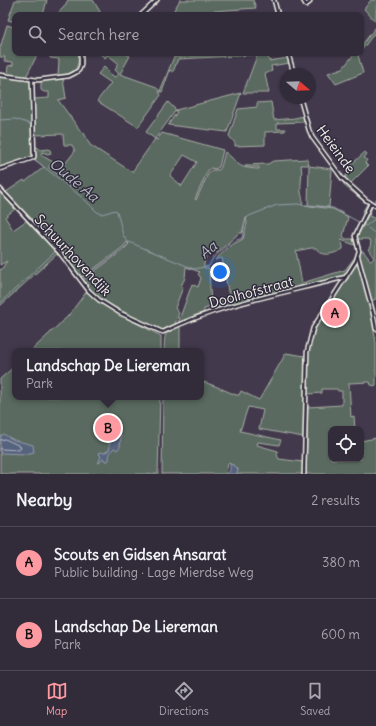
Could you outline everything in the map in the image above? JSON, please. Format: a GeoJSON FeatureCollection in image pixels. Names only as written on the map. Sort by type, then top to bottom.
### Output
{"type":"FeatureCollection","features":[{"type":"Feature","properties":{"kind":"street"},"geometry":{"type":"LineString","coordinates":[[144,12],[157,0]]}},
{"type":"Feature","properties":{"kind":"street"},"geometry":{"type":"LineString","coordinates":[[274,0],[277,12]]}},
{"type":"Feature","properties":{"kind":"street"},"geometry":{"type":"LineString","coordinates":[[303,0],[306,5],[311,1]]}},
{"type":"Feature","properties":{"kind":"street"},"geometry":{"type":"LineString","coordinates":[[0,75],[32,80],[69,76],[75,74],[79,70],[81,65],[81,56]]}},
{"type":"Feature","properties":{"kind":"street"},"geometry":{"type":"LineString","coordinates":[[289,56],[292,68]]}},
{"type":"Feature","properties":{"kind":"street"},"geometry":{"type":"LineString","coordinates":[[0,169],[34,157],[32,80]]}},
{"type":"Feature","properties":{"kind":"street","name":"Heieinde"},"geometry":{"type":"LineString","coordinates":[[302,104],[310,134],[342,178],[376,206]]}},
{"type":"Feature","properties":{"kind":"street","name":"Schuurhovendijk"},"geometry":{"type":"LineString","coordinates":[[0,189],[60,253],[89,291],[99,300],[120,313],[163,332]]}},
{"type":"Feature","properties":{"kind":"street"},"geometry":{"type":"LineString","coordinates":[[371,203],[355,236],[358,256],[376,329]]}},
{"type":"Feature","properties":{"kind":"street"},"geometry":{"type":"LineString","coordinates":[[304,474],[307,352],[314,328],[358,256]]}},
{"type":"Feature","properties":{"kind":"street","name":"Doolhofstraat"},"geometry":{"type":"LineString","coordinates":[[163,332],[183,322],[213,311],[346,277]]}},
{"type":"Feature","properties":{"kind":"green space"},"geometry":{"type":"Polygon","coordinates":[[[15,0],[47,0],[44,12],[12,12],[12,21],[8,20],[15,0]]]}},
{"type":"Feature","properties":{"kind":"green space"},"geometry":{"type":"Polygon","coordinates":[[[68,0],[93,0],[100,12],[59,12],[68,0]]]}},
{"type":"Feature","properties":{"kind":"green space"},"geometry":{"type":"Polygon","coordinates":[[[180,0],[253,0],[256,8],[214,12],[173,12],[180,0]]]}},
{"type":"Feature","properties":{"kind":"green space"},"geometry":{"type":"Polygon","coordinates":[[[371,0],[376,0],[376,22],[364,9],[371,0]]]}},
{"type":"Feature","properties":{"kind":"green space"},"geometry":{"type":"Polygon","coordinates":[[[7,25],[12,26],[12,56],[36,56],[26,77],[7,75],[8,66],[13,65],[13,62],[4,61],[5,57],[0,57],[0,48],[7,25]]]}},
{"type":"Feature","properties":{"kind":"green space"},"geometry":{"type":"Polygon","coordinates":[[[376,27],[376,31],[364,47],[364,42],[376,27]]]}},
{"type":"Feature","properties":{"kind":"green space"},"geometry":{"type":"Polygon","coordinates":[[[50,56],[79,56],[78,64],[72,72],[58,76],[59,59],[50,58],[50,56]]]}},
{"type":"Feature","properties":{"kind":"green space"},"geometry":{"type":"Polygon","coordinates":[[[109,56],[130,56],[120,74],[154,86],[160,91],[174,57],[236,56],[178,59],[173,72],[170,70],[162,92],[159,92],[161,95],[138,127],[97,101],[111,83],[98,74],[104,67],[115,77],[119,74],[115,70],[118,63],[109,56]]]}},
{"type":"Feature","properties":{"kind":"green space"},"geometry":{"type":"Polygon","coordinates":[[[257,56],[268,56],[269,61],[288,58],[289,63],[271,66],[272,71],[265,74],[269,93],[243,93],[257,56]]]}},
{"type":"Feature","properties":{"kind":"green space"},"geometry":{"type":"Polygon","coordinates":[[[353,56],[358,56],[363,73],[336,84],[328,73],[343,68],[353,56]]]}},
{"type":"Feature","properties":{"kind":"green space"},"geometry":{"type":"Polygon","coordinates":[[[0,77],[29,80],[31,82],[32,157],[0,167],[0,77]]]}},
{"type":"Feature","properties":{"kind":"green space"},"geometry":{"type":"Polygon","coordinates":[[[63,79],[66,98],[58,100],[82,133],[84,133],[90,145],[132,172],[155,139],[157,140],[162,133],[223,150],[219,167],[208,170],[195,199],[196,200],[209,172],[212,170],[219,170],[221,167],[225,152],[239,165],[246,168],[259,169],[259,167],[246,167],[245,165],[268,164],[273,161],[307,159],[309,165],[301,165],[302,205],[333,209],[348,217],[343,236],[346,239],[353,239],[355,245],[341,240],[343,249],[332,254],[321,253],[316,248],[296,251],[302,283],[345,270],[355,257],[356,258],[345,276],[219,309],[218,301],[229,297],[222,258],[215,260],[231,245],[243,239],[247,223],[246,217],[242,233],[239,233],[217,253],[208,249],[204,268],[209,268],[211,307],[204,309],[204,312],[178,323],[192,284],[198,287],[201,278],[198,274],[200,272],[186,267],[185,278],[181,286],[183,287],[175,308],[179,313],[175,324],[163,330],[158,329],[104,302],[98,298],[83,280],[123,250],[129,244],[127,242],[123,247],[78,280],[65,264],[69,261],[62,252],[58,256],[57,254],[0,306],[0,269],[1,270],[7,261],[0,265],[0,191],[15,209],[5,217],[13,230],[26,221],[42,236],[44,236],[6,192],[24,180],[25,182],[44,167],[34,159],[36,157],[35,148],[37,147],[41,150],[50,150],[51,153],[48,154],[42,152],[41,155],[53,162],[49,168],[57,174],[75,151],[72,145],[64,145],[63,134],[35,135],[34,99],[49,98],[49,92],[44,92],[41,90],[41,81],[63,79]],[[184,155],[170,176],[181,185],[181,187],[197,162],[184,155]]]}},
{"type":"Feature","properties":{"kind":"green space"},"geometry":{"type":"Polygon","coordinates":[[[241,93],[227,132],[168,125],[177,112],[176,110],[241,93]]]}},
{"type":"Feature","properties":{"kind":"green space"},"geometry":{"type":"Polygon","coordinates":[[[168,102],[176,110],[155,139],[146,132],[168,102]]]}},
{"type":"Feature","properties":{"kind":"green space"},"geometry":{"type":"Polygon","coordinates":[[[271,102],[274,120],[303,116],[304,122],[277,123],[277,129],[285,129],[285,131],[265,132],[265,145],[235,146],[235,143],[229,136],[238,109],[257,107],[257,103],[271,102]]]}},
{"type":"Feature","properties":{"kind":"green space"},"geometry":{"type":"Polygon","coordinates":[[[365,152],[367,154],[364,158],[367,160],[365,163],[368,166],[351,183],[345,178],[351,165],[365,152]]]}},
{"type":"Feature","properties":{"kind":"green space"},"geometry":{"type":"Polygon","coordinates":[[[309,166],[332,169],[329,207],[308,205],[309,166]]]}},
{"type":"Feature","properties":{"kind":"green space"},"geometry":{"type":"Polygon","coordinates":[[[336,174],[370,203],[364,215],[362,213],[367,204],[347,188],[336,174]]]}},
{"type":"Feature","properties":{"kind":"green space"},"geometry":{"type":"Polygon","coordinates":[[[371,209],[369,216],[376,219],[376,299],[369,302],[376,343],[376,386],[371,385],[370,382],[349,383],[351,417],[354,416],[355,426],[328,426],[328,462],[364,462],[364,440],[376,438],[376,474],[306,474],[308,407],[342,405],[342,391],[338,391],[337,389],[322,389],[322,393],[308,394],[307,357],[309,345],[327,307],[358,260],[360,252],[363,251],[371,261],[374,258],[368,249],[371,241],[368,239],[357,238],[371,209]]]}},
{"type":"Feature","properties":{"kind":"green space"},"geometry":{"type":"Polygon","coordinates":[[[87,291],[112,310],[161,336],[161,348],[34,348],[68,316],[87,291]]]}},
{"type":"Feature","properties":{"kind":"green space"},"geometry":{"type":"Polygon","coordinates":[[[180,326],[180,348],[164,348],[165,337],[170,331],[180,326]]]}},
{"type":"Feature","properties":{"kind":"green space"},"geometry":{"type":"Polygon","coordinates":[[[286,353],[305,356],[303,437],[259,429],[263,410],[248,407],[240,431],[281,440],[279,445],[258,442],[257,445],[278,451],[277,455],[279,459],[303,462],[302,474],[237,474],[238,469],[228,463],[226,474],[162,474],[163,400],[204,400],[204,382],[236,395],[239,395],[241,391],[259,400],[286,353]]]}},
{"type":"Feature","properties":{"kind":"green space"},"geometry":{"type":"Polygon","coordinates":[[[12,369],[12,400],[160,400],[158,474],[0,474],[0,379],[12,369]]]}},
{"type":"Feature","properties":{"kind":"water"},"geometry":{"type":"Polygon","coordinates":[[[120,432],[120,447],[117,450],[114,448],[112,450],[109,460],[106,462],[103,459],[98,464],[101,456],[98,453],[104,453],[109,450],[109,444],[120,432]]]}},
{"type":"Feature","properties":{"kind":"water"},"geometry":{"type":"Polygon","coordinates":[[[3,434],[14,440],[33,445],[34,452],[26,454],[0,453],[0,438],[3,434]]]}},
{"type":"Feature","properties":{"kind":"water"},"geometry":{"type":"Polygon","coordinates":[[[230,464],[238,469],[237,474],[227,474],[230,470],[230,464]]]}},
{"type":"Feature","properties":{"kind":"waterway","name":"Oude Aa"},"geometry":{"type":"LineString","coordinates":[[0,120],[15,119],[31,124],[32,156]]}},
{"type":"Feature","properties":{"kind":"waterway","name":"Oude Aa"},"geometry":{"type":"LineString","coordinates":[[34,159],[84,199],[97,212],[102,214],[115,210],[117,211],[123,235],[128,242]]}},
{"type":"Feature","properties":{"kind":"waterway","name":"Aa"},"geometry":{"type":"LineString","coordinates":[[58,249],[82,279],[124,248],[129,242],[194,269],[209,266],[213,258],[232,242],[242,238],[246,219],[249,216],[277,205],[297,204],[333,208],[366,226],[373,220],[376,221]]}},
{"type":"Feature","properties":{"kind":"waterway"},"geometry":{"type":"LineString","coordinates":[[368,228],[376,234]]}},
{"type":"Feature","properties":{"kind":"waterway","name":"Aa"},"geometry":{"type":"LineString","coordinates":[[0,303],[56,251]]}},
{"type":"Feature","properties":{"kind":"place","name":"Scouts en Gidsen Ansarat"},"geometry":{"type":"Point","coordinates":[335,313]}},
{"type":"Feature","properties":{"kind":"place","name":"Landschap De Liereman"},"geometry":{"type":"Point","coordinates":[108,428]}}]}
